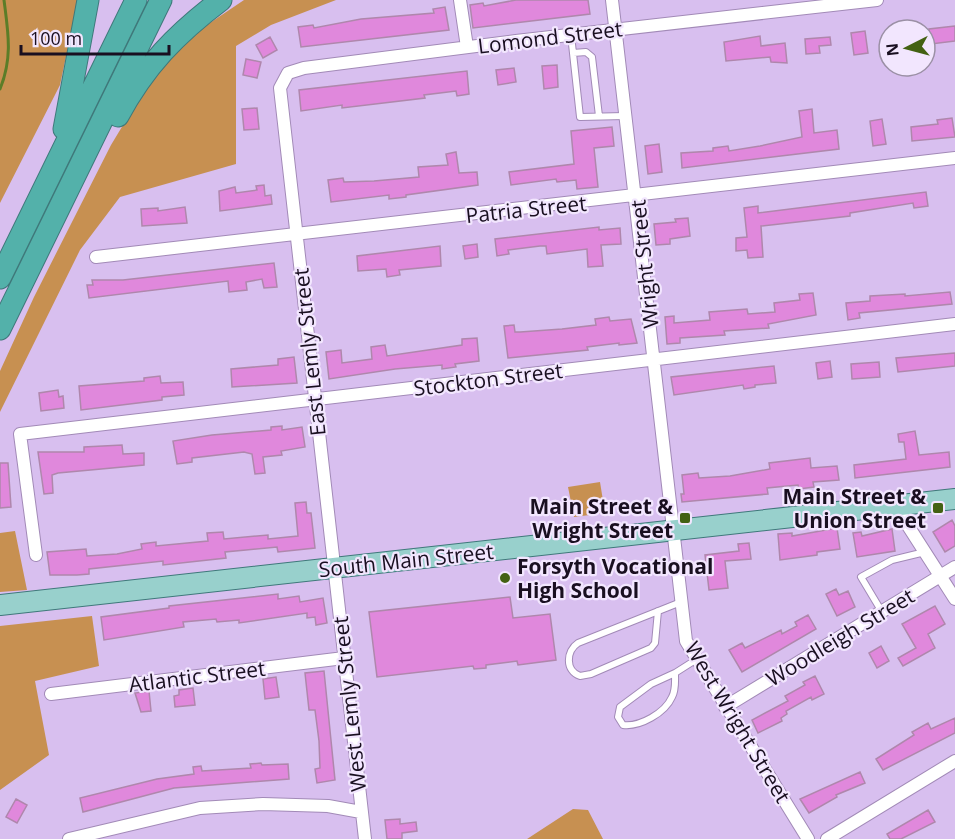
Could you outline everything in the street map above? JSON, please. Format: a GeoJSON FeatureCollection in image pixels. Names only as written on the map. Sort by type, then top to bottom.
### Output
{"type":"FeatureCollection","features":[{"type":"Feature","properties":{"kind":"highway"},"geometry":{"type":"LineString","coordinates":[[59,155],[88,0]]}},
{"type":"Feature","properties":{"kind":"highway"},"geometry":{"type":"LineString","coordinates":[[0,278],[136,0]]}},
{"type":"Feature","properties":{"kind":"highway"},"geometry":{"type":"LineString","coordinates":[[0,329],[161,0]]}},
{"type":"Feature","properties":{"kind":"highway"},"geometry":{"type":"LineString","coordinates":[[45,234],[81,181],[124,105],[154,60],[182,30],[221,0]]}},
{"type":"Feature","properties":{"kind":"main road","name":"South Main Street"},"geometry":{"type":"LineString","coordinates":[[0,605],[955,499]]}},
{"type":"Feature","properties":{"kind":"street"},"geometry":{"type":"LineString","coordinates":[[460,0],[466,47]]}},
{"type":"Feature","properties":{"kind":"street","name":"Wright Street"},"geometry":{"type":"LineString","coordinates":[[612,0],[673,529]]}},
{"type":"Feature","properties":{"kind":"street","name":"Lomond Street"},"geometry":{"type":"LineString","coordinates":[[286,135],[280,88],[288,73],[304,68],[570,34],[877,0]]}},
{"type":"Feature","properties":{"kind":"street","name":"East Lemly Street"},"geometry":{"type":"LineString","coordinates":[[286,135],[334,568]]}},
{"type":"Feature","properties":{"kind":"street","name":"Patria Street"},"geometry":{"type":"LineString","coordinates":[[96,258],[955,158]]}},
{"type":"Feature","properties":{"kind":"street","name":"Stockton Street"},"geometry":{"type":"LineString","coordinates":[[36,555],[20,434],[955,324]]}},
{"type":"Feature","properties":{"kind":"street"},"geometry":{"type":"LineString","coordinates":[[894,504],[955,599]]}},
{"type":"Feature","properties":{"kind":"street","name":"West Wright Street"},"geometry":{"type":"LineString","coordinates":[[673,529],[686,641],[808,839]]}},
{"type":"Feature","properties":{"kind":"street","name":"Woodleigh Street"},"geometry":{"type":"LineString","coordinates":[[725,707],[955,567]]}},
{"type":"Feature","properties":{"kind":"street","name":"West Lemly Street"},"geometry":{"type":"LineString","coordinates":[[334,568],[364,839]]}},
{"type":"Feature","properties":{"kind":"street","name":"Atlantic Street"},"geometry":{"type":"LineString","coordinates":[[51,694],[344,658]]}},
{"type":"Feature","properties":{"kind":"street"},"geometry":{"type":"LineString","coordinates":[[827,839],[955,761]]}},
{"type":"Feature","properties":{"kind":"street"},"geometry":{"type":"LineString","coordinates":[[69,839],[200,808],[263,804],[328,806],[361,812]]}},
{"type":"Feature","properties":{"kind":"lane"},"geometry":{"type":"LineString","coordinates":[[570,34],[580,117],[626,116]]}},
{"type":"Feature","properties":{"kind":"lane"},"geometry":{"type":"LineString","coordinates":[[573,53],[586,52],[592,57],[598,116]]}},
{"type":"Feature","properties":{"kind":"lane"},"geometry":{"type":"LineString","coordinates":[[882,612],[861,577],[892,560],[925,552]]}},
{"type":"Feature","properties":{"kind":"lane"},"geometry":{"type":"LineString","coordinates":[[658,611],[655,643],[651,648],[591,674],[580,676],[572,671],[569,658],[573,646],[681,601]]}},
{"type":"Feature","properties":{"kind":"lane"},"geometry":{"type":"LineString","coordinates":[[675,673],[673,696],[662,710],[631,726],[623,726],[618,717],[620,707],[645,688],[697,659]]}},
{"type":"Feature","properties":{"kind":"shaded area"},"geometry":{"type":"Polygon","coordinates":[[[0,0],[78,0],[60,85],[0,203],[0,0]]]}},
{"type":"Feature","properties":{"kind":"shaded area"},"geometry":{"type":"Polygon","coordinates":[[[244,0],[336,0],[271,25],[236,46],[236,164],[120,197],[80,250],[0,412],[0,371],[34,297],[111,145],[155,72],[201,29],[244,0]]]}},
{"type":"Feature","properties":{"kind":"shaded area"},"geometry":{"type":"Polygon","coordinates":[[[600,482],[605,513],[574,517],[568,487],[600,482]]]}},
{"type":"Feature","properties":{"kind":"shaded area"},"geometry":{"type":"Polygon","coordinates":[[[15,531],[27,590],[0,592],[0,533],[15,531]]]}},
{"type":"Feature","properties":{"kind":"shaded area"},"geometry":{"type":"Polygon","coordinates":[[[92,616],[99,666],[35,681],[49,755],[0,790],[0,626],[92,616]]]}},
{"type":"Feature","properties":{"kind":"shaded area"},"geometry":{"type":"Polygon","coordinates":[[[573,809],[588,810],[603,839],[527,839],[573,809]]]}},
{"type":"Feature","properties":{"kind":"building"},"geometry":{"type":"Polygon","coordinates":[[[516,0],[588,0],[590,14],[473,28],[470,5],[483,3],[484,6],[516,0]]]}},
{"type":"Feature","properties":{"kind":"building"},"geometry":{"type":"Polygon","coordinates":[[[445,7],[449,30],[301,47],[298,27],[313,25],[314,28],[361,19],[434,13],[433,9],[445,7]]]}},
{"type":"Feature","properties":{"kind":"building"},"geometry":{"type":"Polygon","coordinates":[[[955,26],[955,41],[937,43],[937,28],[955,26]]]}},
{"type":"Feature","properties":{"kind":"building"},"geometry":{"type":"Polygon","coordinates":[[[865,31],[868,53],[854,55],[851,33],[865,31]]]}},
{"type":"Feature","properties":{"kind":"building"},"geometry":{"type":"Polygon","coordinates":[[[760,36],[761,46],[785,43],[787,63],[771,62],[770,57],[726,61],[724,42],[760,36]]]}},
{"type":"Feature","properties":{"kind":"building"},"geometry":{"type":"Polygon","coordinates":[[[270,37],[277,50],[263,58],[256,45],[270,37]]]}},
{"type":"Feature","properties":{"kind":"building"},"geometry":{"type":"Polygon","coordinates":[[[830,37],[831,45],[819,46],[820,53],[806,54],[805,39],[830,37]]]}},
{"type":"Feature","properties":{"kind":"building"},"geometry":{"type":"Polygon","coordinates":[[[246,59],[261,62],[257,78],[243,75],[246,59]]]}},
{"type":"Feature","properties":{"kind":"building"},"geometry":{"type":"Polygon","coordinates":[[[557,65],[558,87],[544,89],[542,66],[557,65]]]}},
{"type":"Feature","properties":{"kind":"building"},"geometry":{"type":"Polygon","coordinates":[[[514,68],[516,82],[498,85],[496,70],[514,68]]]}},
{"type":"Feature","properties":{"kind":"building"},"geometry":{"type":"Polygon","coordinates":[[[467,71],[469,94],[457,96],[456,91],[424,95],[425,98],[301,111],[299,90],[467,71]]]}},
{"type":"Feature","properties":{"kind":"building"},"geometry":{"type":"Polygon","coordinates":[[[257,108],[259,129],[244,130],[242,109],[257,108]]]}},
{"type":"Feature","properties":{"kind":"building"},"geometry":{"type":"Polygon","coordinates":[[[812,109],[814,133],[837,130],[839,149],[682,168],[681,153],[713,151],[713,148],[728,146],[729,151],[802,137],[799,111],[812,109]]]}},
{"type":"Feature","properties":{"kind":"building"},"geometry":{"type":"Polygon","coordinates":[[[952,118],[955,137],[912,141],[911,127],[938,124],[937,120],[952,118]]]}},
{"type":"Feature","properties":{"kind":"building"},"geometry":{"type":"Polygon","coordinates":[[[882,119],[886,144],[873,146],[870,121],[882,119]]]}},
{"type":"Feature","properties":{"kind":"building"},"geometry":{"type":"Polygon","coordinates":[[[612,127],[614,146],[594,148],[598,187],[577,189],[576,180],[557,182],[556,179],[511,185],[509,172],[574,164],[571,131],[612,127]]]}},
{"type":"Feature","properties":{"kind":"building"},"geometry":{"type":"Polygon","coordinates":[[[659,144],[662,172],[648,174],[645,146],[659,144]]]}},
{"type":"Feature","properties":{"kind":"building"},"geometry":{"type":"Polygon","coordinates":[[[456,152],[459,173],[477,172],[478,185],[389,199],[389,195],[331,202],[328,180],[343,178],[344,182],[419,177],[418,167],[448,165],[446,154],[456,152]]]}},
{"type":"Feature","properties":{"kind":"building"},"geometry":{"type":"Polygon","coordinates":[[[264,185],[265,196],[271,195],[272,204],[220,211],[219,191],[235,187],[236,193],[257,190],[256,186],[264,185]]]}},
{"type":"Feature","properties":{"kind":"building"},"geometry":{"type":"Polygon","coordinates":[[[926,192],[928,206],[914,208],[913,203],[850,213],[850,216],[761,226],[763,257],[748,258],[747,250],[736,251],[736,238],[747,237],[744,208],[758,206],[758,213],[926,192]]]}},
{"type":"Feature","properties":{"kind":"building"},"geometry":{"type":"Polygon","coordinates":[[[185,207],[187,223],[142,226],[141,209],[158,208],[158,211],[185,207]]]}},
{"type":"Feature","properties":{"kind":"building"},"geometry":{"type":"Polygon","coordinates":[[[688,218],[690,236],[670,239],[670,244],[656,245],[654,224],[676,222],[675,219],[688,218]]]}},
{"type":"Feature","properties":{"kind":"building"},"geometry":{"type":"Polygon","coordinates":[[[599,227],[599,230],[620,228],[621,244],[601,245],[603,266],[588,267],[587,249],[547,254],[546,246],[540,246],[508,250],[509,254],[497,256],[495,239],[599,227]]]}},
{"type":"Feature","properties":{"kind":"building"},"geometry":{"type":"Polygon","coordinates":[[[477,244],[478,257],[465,259],[463,246],[477,244]]]}},
{"type":"Feature","properties":{"kind":"building"},"geometry":{"type":"Polygon","coordinates":[[[440,246],[441,266],[399,270],[400,275],[387,277],[386,269],[358,271],[357,256],[440,246]]]}},
{"type":"Feature","properties":{"kind":"building"},"geometry":{"type":"Polygon","coordinates":[[[274,263],[277,287],[264,288],[262,279],[246,282],[247,290],[229,292],[228,281],[89,298],[87,285],[93,285],[92,280],[123,280],[274,263]]]}},
{"type":"Feature","properties":{"kind":"building"},"geometry":{"type":"Polygon","coordinates":[[[950,292],[952,304],[859,313],[860,318],[848,320],[846,303],[870,301],[870,296],[950,292]]]}},
{"type":"Feature","properties":{"kind":"building"},"geometry":{"type":"Polygon","coordinates":[[[813,293],[816,315],[768,324],[769,328],[724,331],[725,335],[680,338],[680,343],[667,344],[665,317],[674,316],[674,323],[710,320],[709,312],[747,309],[748,314],[775,312],[774,303],[800,300],[799,294],[813,293]]]}},
{"type":"Feature","properties":{"kind":"building"},"geometry":{"type":"Polygon","coordinates":[[[609,317],[610,321],[631,319],[637,343],[619,345],[619,343],[587,347],[588,350],[508,358],[504,326],[514,325],[515,332],[562,329],[596,325],[595,319],[609,317]]]}},
{"type":"Feature","properties":{"kind":"building"},"geometry":{"type":"Polygon","coordinates":[[[477,338],[479,361],[455,364],[456,367],[442,369],[442,365],[395,369],[329,379],[326,352],[341,350],[342,363],[372,359],[371,347],[385,345],[387,356],[462,345],[462,339],[477,338]]]}},
{"type":"Feature","properties":{"kind":"building"},"geometry":{"type":"Polygon","coordinates":[[[955,353],[955,366],[898,372],[896,358],[955,353]]]}},
{"type":"Feature","properties":{"kind":"building"},"geometry":{"type":"Polygon","coordinates":[[[294,357],[297,383],[232,387],[231,369],[278,365],[278,359],[294,357]]]}},
{"type":"Feature","properties":{"kind":"building"},"geometry":{"type":"Polygon","coordinates":[[[830,361],[832,377],[818,379],[816,363],[830,361]]]}},
{"type":"Feature","properties":{"kind":"building"},"geometry":{"type":"Polygon","coordinates":[[[879,362],[880,377],[852,379],[851,364],[879,362]]]}},
{"type":"Feature","properties":{"kind":"building"},"geometry":{"type":"Polygon","coordinates":[[[774,366],[776,383],[755,385],[755,387],[744,389],[743,385],[674,395],[671,377],[774,366]]]}},
{"type":"Feature","properties":{"kind":"building"},"geometry":{"type":"Polygon","coordinates":[[[160,376],[161,383],[183,382],[184,395],[81,410],[79,386],[144,381],[144,378],[160,376]]]}},
{"type":"Feature","properties":{"kind":"building"},"geometry":{"type":"Polygon","coordinates":[[[58,390],[59,397],[63,396],[64,408],[41,411],[39,393],[58,390]]]}},
{"type":"Feature","properties":{"kind":"building"},"geometry":{"type":"Polygon","coordinates":[[[282,426],[282,430],[302,427],[305,447],[281,451],[282,455],[263,457],[265,473],[255,474],[252,454],[244,452],[192,458],[192,462],[177,464],[173,441],[271,430],[271,427],[282,426]]]}},
{"type":"Feature","properties":{"kind":"building"},"geometry":{"type":"Polygon","coordinates":[[[915,431],[919,455],[949,452],[950,467],[855,478],[854,465],[906,459],[904,442],[899,442],[898,434],[915,431]]]}},
{"type":"Feature","properties":{"kind":"building"},"geometry":{"type":"Polygon","coordinates":[[[122,445],[123,454],[144,453],[144,465],[58,473],[52,475],[53,493],[44,494],[38,452],[84,452],[84,447],[122,445]]]}},
{"type":"Feature","properties":{"kind":"building"},"geometry":{"type":"Polygon","coordinates":[[[810,458],[811,468],[837,466],[839,480],[813,482],[814,487],[799,489],[798,485],[767,488],[768,494],[682,502],[681,494],[684,494],[682,475],[698,473],[699,478],[730,476],[770,469],[769,463],[810,458]]]}},
{"type":"Feature","properties":{"kind":"building"},"geometry":{"type":"Polygon","coordinates":[[[0,463],[8,463],[11,507],[0,508],[0,463]]]}},
{"type":"Feature","properties":{"kind":"building"},"geometry":{"type":"Polygon","coordinates":[[[306,502],[307,513],[311,513],[315,548],[278,552],[277,547],[225,552],[226,558],[163,565],[163,561],[89,569],[89,574],[50,575],[47,552],[86,549],[87,556],[117,554],[142,549],[141,544],[156,542],[156,546],[208,541],[207,533],[223,532],[224,539],[268,535],[268,539],[298,536],[295,503],[306,502]]]}},
{"type":"Feature","properties":{"kind":"building"},"geometry":{"type":"Polygon","coordinates":[[[952,520],[955,526],[955,546],[945,552],[933,532],[952,520]]]}},
{"type":"Feature","properties":{"kind":"building"},"geometry":{"type":"Polygon","coordinates":[[[837,528],[840,549],[780,560],[778,534],[792,533],[792,536],[837,528]]]}},
{"type":"Feature","properties":{"kind":"building"},"geometry":{"type":"Polygon","coordinates":[[[892,529],[895,551],[857,557],[853,533],[861,532],[862,536],[892,529]]]}},
{"type":"Feature","properties":{"kind":"building"},"geometry":{"type":"Polygon","coordinates":[[[749,543],[751,559],[725,561],[728,588],[709,590],[705,555],[739,551],[738,544],[749,543]]]}},
{"type":"Feature","properties":{"kind":"building"},"geometry":{"type":"Polygon","coordinates":[[[836,589],[839,595],[848,591],[855,607],[837,616],[826,594],[836,589]]]}},
{"type":"Feature","properties":{"kind":"building"},"geometry":{"type":"Polygon","coordinates":[[[278,594],[278,599],[299,596],[300,602],[323,598],[327,623],[316,625],[315,617],[307,618],[307,613],[239,623],[239,620],[217,622],[216,619],[183,622],[184,627],[104,640],[101,617],[169,608],[169,606],[278,594]]]}},
{"type":"Feature","properties":{"kind":"building"},"geometry":{"type":"Polygon","coordinates":[[[510,597],[513,618],[550,614],[556,660],[518,665],[517,661],[486,665],[486,668],[474,669],[473,666],[377,677],[369,612],[510,597]]]}},
{"type":"Feature","properties":{"kind":"building"},"geometry":{"type":"Polygon","coordinates":[[[935,606],[945,624],[928,634],[935,648],[903,666],[898,658],[916,648],[902,624],[935,606]]]}},
{"type":"Feature","properties":{"kind":"building"},"geometry":{"type":"Polygon","coordinates":[[[808,615],[816,629],[742,672],[729,650],[742,643],[745,648],[781,630],[782,634],[797,626],[795,622],[808,615]]]}},
{"type":"Feature","properties":{"kind":"building"},"geometry":{"type":"Polygon","coordinates":[[[881,646],[889,661],[877,668],[869,653],[881,646]]]}},
{"type":"Feature","properties":{"kind":"building"},"geometry":{"type":"Polygon","coordinates":[[[324,671],[335,780],[317,783],[315,769],[320,768],[319,741],[315,710],[309,710],[305,673],[324,671]]]}},
{"type":"Feature","properties":{"kind":"building"},"geometry":{"type":"Polygon","coordinates":[[[815,676],[824,694],[812,700],[811,697],[786,711],[787,714],[781,718],[782,721],[758,733],[752,720],[788,701],[785,696],[805,685],[803,682],[815,676]]]}},
{"type":"Feature","properties":{"kind":"building"},"geometry":{"type":"Polygon","coordinates":[[[276,677],[279,697],[265,699],[263,679],[276,677]]]}},
{"type":"Feature","properties":{"kind":"building"},"geometry":{"type":"Polygon","coordinates":[[[193,688],[195,705],[175,707],[174,696],[179,695],[179,690],[193,688]]]}},
{"type":"Feature","properties":{"kind":"building"},"geometry":{"type":"Polygon","coordinates":[[[149,691],[151,711],[141,712],[135,693],[149,691]]]}},
{"type":"Feature","properties":{"kind":"building"},"geometry":{"type":"Polygon","coordinates":[[[955,718],[955,733],[883,770],[876,759],[914,735],[912,732],[928,723],[931,729],[955,718]]]}},
{"type":"Feature","properties":{"kind":"building"},"geometry":{"type":"Polygon","coordinates":[[[261,763],[262,765],[288,764],[289,779],[174,788],[83,812],[80,798],[157,779],[194,774],[193,767],[201,766],[202,771],[251,768],[250,764],[261,763]]]}},
{"type":"Feature","properties":{"kind":"building"},"geometry":{"type":"Polygon","coordinates":[[[860,772],[865,783],[836,795],[837,797],[809,813],[800,799],[860,772]]]}},
{"type":"Feature","properties":{"kind":"building"},"geometry":{"type":"Polygon","coordinates":[[[16,799],[27,805],[17,823],[6,817],[16,799]]]}},
{"type":"Feature","properties":{"kind":"building"},"geometry":{"type":"Polygon","coordinates":[[[928,810],[935,822],[901,839],[890,839],[887,834],[928,810]]]}},
{"type":"Feature","properties":{"kind":"building"},"geometry":{"type":"Polygon","coordinates":[[[400,819],[400,824],[416,822],[417,831],[402,833],[402,839],[387,839],[385,820],[400,819]]]}},
{"type":"Feature","properties":{"kind":"waterway"},"geometry":{"type":"LineString","coordinates":[[0,89],[8,55],[4,0]]}},
{"type":"Feature","properties":{"kind":"place","name":"Main Street & Union Street"},"geometry":{"type":"Point","coordinates":[938,508]}},
{"type":"Feature","properties":{"kind":"place","name":"Main Street & Wright Street"},"geometry":{"type":"Point","coordinates":[685,518]}},
{"type":"Feature","properties":{"kind":"place","name":"Forsyth Vocational High School"},"geometry":{"type":"Point","coordinates":[505,578]}}]}
